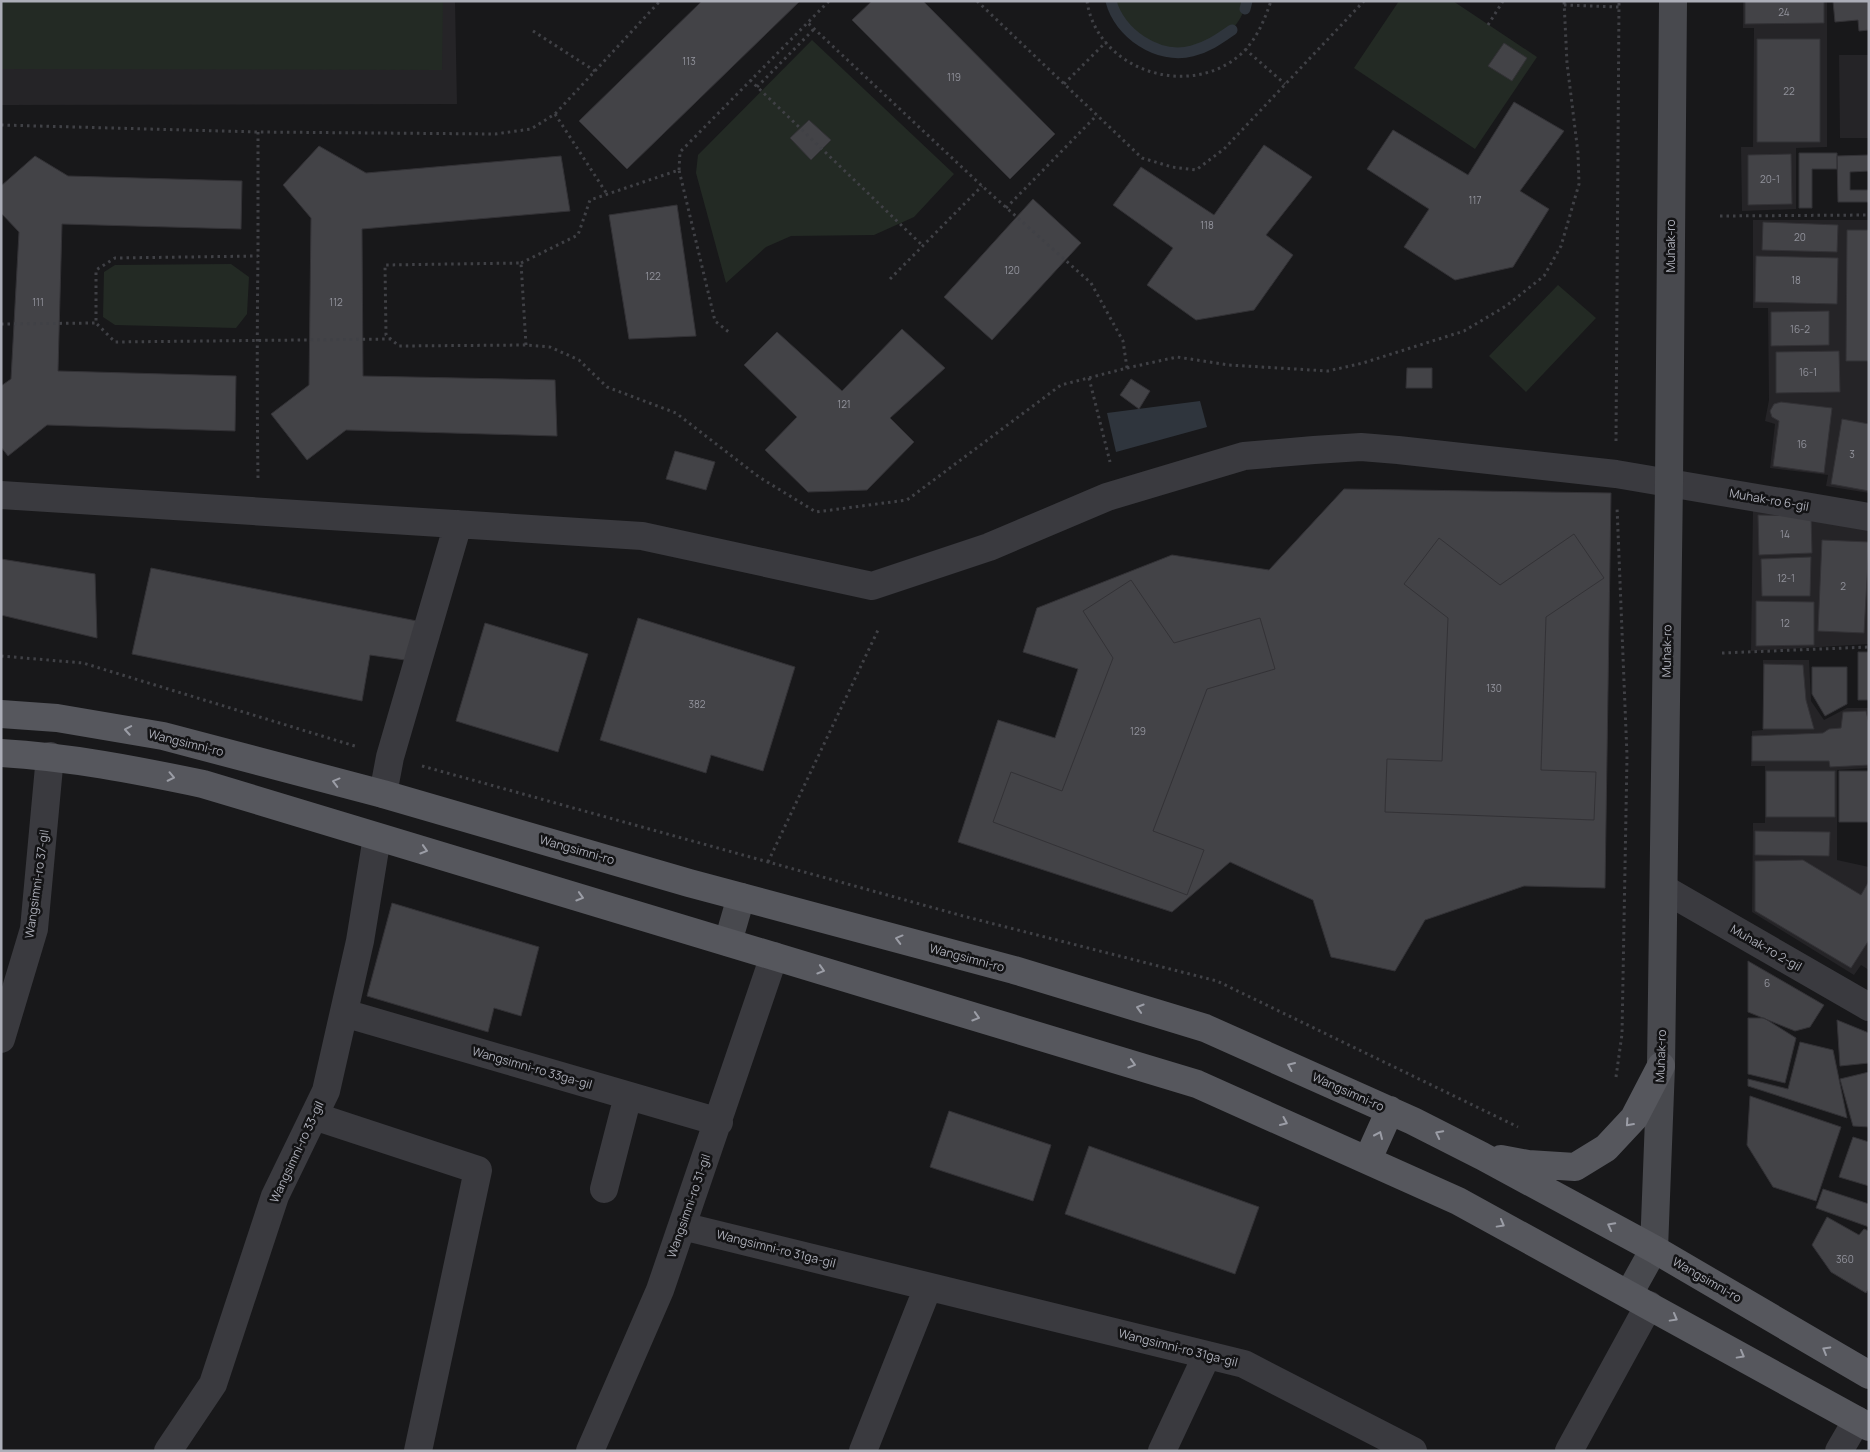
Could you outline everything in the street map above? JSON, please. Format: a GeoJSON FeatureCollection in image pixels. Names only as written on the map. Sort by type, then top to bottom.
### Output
{"type":"FeatureCollection","features":[{"type":"Feature","properties":{"kind":"main road","name":"Muhak-ro"},"geometry":{"type":"LineString","coordinates":[[1639,1299],[1654,1249],[1661,1066],[1673,1]]}},
{"type":"Feature","properties":{"kind":"main road","name":"Wangsimni-ro"},"geometry":{"type":"LineString","coordinates":[[1,714],[58,718],[163,736],[383,794],[741,897],[1014,970],[1205,1028],[1390,1110],[1482,1156],[1654,1249],[1869,1375]]}},
{"type":"Feature","properties":{"kind":"main road"},"geometry":{"type":"LineString","coordinates":[[1,754],[50,756],[130,768],[203,784],[1197,1084],[1368,1159],[1458,1201],[1863,1423]]}},
{"type":"Feature","properties":{"kind":"main road"},"geometry":{"type":"LineString","coordinates":[[728,942],[741,897]]}},
{"type":"Feature","properties":{"kind":"main road"},"geometry":{"type":"LineString","coordinates":[[1482,1156],[1528,1164],[1575,1167],[1606,1148],[1634,1118],[1661,1066]]}},
{"type":"Feature","properties":{"kind":"main road"},"geometry":{"type":"LineString","coordinates":[[1368,1159],[1390,1110]]}},
{"type":"Feature","properties":{"kind":"street","name":"Muhak-ro 6-gil"},"geometry":{"type":"LineString","coordinates":[[1,495],[642,536],[872,586],[989,547],[1106,496],[1244,456],[1361,447],[1616,474],[1869,517]]}},
{"type":"Feature","properties":{"kind":"street"},"geometry":{"type":"LineString","coordinates":[[383,794],[390,757],[458,524]]}},
{"type":"Feature","properties":{"kind":"street","name":"Wangsimni-ro 37-gil"},"geometry":{"type":"LineString","coordinates":[[1,1039],[34,929],[50,756]]}},
{"type":"Feature","properties":{"kind":"street","name":"Wangsimni-ro 33-gil"},"geometry":{"type":"LineString","coordinates":[[168,1451],[213,1384],[275,1196],[326,1091],[360,941],[378,836]]}},
{"type":"Feature","properties":{"kind":"street","name":"Muhak-ro 2-gil"},"geometry":{"type":"LineString","coordinates":[[1664,890],[1869,1007]]}},
{"type":"Feature","properties":{"kind":"street","name":"Wangsimni-ro 31-gil"},"geometry":{"type":"LineString","coordinates":[[590,1451],[660,1290],[774,956]]}},
{"type":"Feature","properties":{"kind":"street","name":"Wangsimni-ro 33ga-gil"},"geometry":{"type":"LineString","coordinates":[[344,1013],[718,1122]]}},
{"type":"Feature","properties":{"kind":"street"},"geometry":{"type":"LineString","coordinates":[[604,1188],[628,1096]]}},
{"type":"Feature","properties":{"kind":"street"},"geometry":{"type":"LineString","coordinates":[[314,1116],[478,1170],[418,1451]]}},
{"type":"Feature","properties":{"kind":"street","name":"Wangsimni-ro 31ga-gil"},"geometry":{"type":"LineString","coordinates":[[682,1226],[1244,1364],[1412,1451]]}},
{"type":"Feature","properties":{"kind":"street"},"geometry":{"type":"LineString","coordinates":[[863,1451],[928,1287]]}},
{"type":"Feature","properties":{"kind":"street"},"geometry":{"type":"LineString","coordinates":[[1569,1451],[1639,1299]]}},
{"type":"Feature","properties":{"kind":"street"},"geometry":{"type":"LineString","coordinates":[[1162,1451],[1207,1355]]}},
{"type":"Feature","properties":{"kind":"street"},"geometry":{"type":"LineString","coordinates":[[1839,1451],[1863,1423]]}},
{"type":"Feature","properties":{"kind":"path"},"geometry":{"type":"LineString","coordinates":[[1,125],[258,132],[495,134],[531,129],[555,114],[660,1]]}},
{"type":"Feature","properties":{"kind":"path"},"geometry":{"type":"LineString","coordinates":[[730,333],[715,321],[679,170],[680,152],[829,1]]}},
{"type":"Feature","properties":{"kind":"path"},"geometry":{"type":"LineString","coordinates":[[978,1],[1142,158],[1172,167],[1196,170],[1224,149],[1364,1]]}},
{"type":"Feature","properties":{"kind":"path"},"geometry":{"type":"LineString","coordinates":[[1087,1],[1089,12],[1106,42],[1124,60],[1152,74],[1182,78],[1213,71],[1245,49],[1260,31],[1271,1]]}},
{"type":"Feature","properties":{"kind":"path"},"geometry":{"type":"LineString","coordinates":[[1488,25],[1503,1]]}},
{"type":"Feature","properties":{"kind":"path"},"geometry":{"type":"LineString","coordinates":[[1616,447],[1619,1]]}},
{"type":"Feature","properties":{"kind":"path"},"geometry":{"type":"LineString","coordinates":[[679,170],[590,200],[578,235],[521,263],[385,265],[386,335],[400,346],[526,345],[550,347],[579,360],[607,387],[676,414],[759,477],[816,512],[907,500],[1061,385],[1177,357],[1229,365],[1328,371],[1363,363],[1464,331],[1506,306],[1544,276],[1561,246],[1579,184],[1578,154],[1567,63],[1564,3],[1619,7]]}},
{"type":"Feature","properties":{"kind":"path"},"geometry":{"type":"LineString","coordinates":[[808,23],[982,186],[1091,283],[1123,341],[1127,368]]}},
{"type":"Feature","properties":{"kind":"path"},"geometry":{"type":"LineString","coordinates":[[757,87],[814,29]]}},
{"type":"Feature","properties":{"kind":"path"},"geometry":{"type":"LineString","coordinates":[[533,31],[595,71]]}},
{"type":"Feature","properties":{"kind":"path"},"geometry":{"type":"LineString","coordinates":[[1064,84],[1106,42]]}},
{"type":"Feature","properties":{"kind":"path"},"geometry":{"type":"LineString","coordinates":[[1245,49],[1285,84]]}},
{"type":"Feature","properties":{"kind":"path"},"geometry":{"type":"LineString","coordinates":[[750,80],[923,246]]}},
{"type":"Feature","properties":{"kind":"path"},"geometry":{"type":"LineString","coordinates":[[555,114],[607,194]]}},
{"type":"Feature","properties":{"kind":"path"},"geometry":{"type":"LineString","coordinates":[[1006,208],[1097,115]]}},
{"type":"Feature","properties":{"kind":"path"},"geometry":{"type":"LineString","coordinates":[[258,132],[258,478]]}},
{"type":"Feature","properties":{"kind":"path"},"geometry":{"type":"LineString","coordinates":[[890,279],[982,186]]}},
{"type":"Feature","properties":{"kind":"path"},"geometry":{"type":"LineString","coordinates":[[1720,216],[1869,215]]}},
{"type":"Feature","properties":{"kind":"path"},"geometry":{"type":"LineString","coordinates":[[258,256],[115,258],[96,270],[96,323],[115,342],[391,340]]}},
{"type":"Feature","properties":{"kind":"path"},"geometry":{"type":"LineString","coordinates":[[521,263],[526,345]]}},
{"type":"Feature","properties":{"kind":"path"},"geometry":{"type":"LineString","coordinates":[[1,324],[96,323]]}},
{"type":"Feature","properties":{"kind":"path"},"geometry":{"type":"LineString","coordinates":[[1089,378],[1111,468]]}},
{"type":"Feature","properties":{"kind":"path"},"geometry":{"type":"LineString","coordinates":[[1615,1080],[1622,1034],[1627,756],[1617,501]]}},
{"type":"Feature","properties":{"kind":"path"},"geometry":{"type":"LineString","coordinates":[[768,862],[878,628]]}},
{"type":"Feature","properties":{"kind":"path"},"geometry":{"type":"LineString","coordinates":[[1722,653],[1869,647]]}},
{"type":"Feature","properties":{"kind":"path"},"geometry":{"type":"LineString","coordinates":[[1,656],[83,663],[390,757],[963,916],[1217,981],[1526,1131]]}},
{"type":"Feature","properties":{"kind":"shaded area"},"geometry":{"type":"Polygon","coordinates":[[[1,1],[455,1],[457,104],[1,105],[1,1]]]}},
{"type":"Feature","properties":{"kind":"shaded area"},"geometry":{"type":"Polygon","coordinates":[[[1,1],[443,1],[442,70],[1,69],[1,1]]]}},
{"type":"Feature","properties":{"kind":"shaded area"},"geometry":{"type":"Polygon","coordinates":[[[1111,1],[1247,1],[1237,23],[1221,39],[1201,48],[1179,51],[1157,48],[1137,38],[1121,23],[1111,1]]]}},
{"type":"Feature","properties":{"kind":"shaded area"},"geometry":{"type":"Polygon","coordinates":[[[1399,1],[1453,1],[1537,57],[1475,149],[1354,68],[1399,1]]]}},
{"type":"Feature","properties":{"kind":"shaded area"},"geometry":{"type":"Polygon","coordinates":[[[1743,1],[1827,1],[1827,147],[1796,148],[1796,209],[1742,211],[1741,147],[1753,147],[1754,28],[1743,28],[1743,1]]]}},
{"type":"Feature","properties":{"kind":"shaded area"},"geometry":{"type":"Polygon","coordinates":[[[812,40],[954,174],[914,217],[874,235],[791,236],[766,247],[726,283],[696,173],[698,155],[812,40]]]}},
{"type":"Feature","properties":{"kind":"shaded area"},"geometry":{"type":"Polygon","coordinates":[[[1839,55],[1869,55],[1869,138],[1840,138],[1839,55]]]}},
{"type":"Feature","properties":{"kind":"shaded area"},"geometry":{"type":"Polygon","coordinates":[[[1753,220],[1869,220],[1869,493],[1826,486],[1828,475],[1770,468],[1775,424],[1765,421],[1769,400],[1768,308],[1753,308],[1753,220]]]}},
{"type":"Feature","properties":{"kind":"shaded area"},"geometry":{"type":"Polygon","coordinates":[[[231,264],[249,277],[247,314],[236,328],[115,325],[103,317],[104,272],[115,265],[231,264]]]}},
{"type":"Feature","properties":{"kind":"shaded area"},"geometry":{"type":"Polygon","coordinates":[[[1558,285],[1596,318],[1526,392],[1489,356],[1558,285]]]}},
{"type":"Feature","properties":{"kind":"shaded area"},"geometry":{"type":"Polygon","coordinates":[[[1200,401],[1207,427],[1116,452],[1107,413],[1200,401]]]}},
{"type":"Feature","properties":{"kind":"shaded area"},"geometry":{"type":"Polygon","coordinates":[[[1753,509],[1869,526],[1869,644],[1751,651],[1753,509]]]}},
{"type":"Feature","properties":{"kind":"shaded area"},"geometry":{"type":"Polygon","coordinates":[[[1763,660],[1809,660],[1811,701],[1824,720],[1847,708],[1869,708],[1869,768],[1837,770],[1837,860],[1869,867],[1869,970],[1861,965],[1854,975],[1752,912],[1753,823],[1765,823],[1765,766],[1751,766],[1752,731],[1763,730],[1763,660]]]}},
{"type":"Feature","properties":{"kind":"building"},"geometry":{"type":"Polygon","coordinates":[[[702,1],[800,1],[627,169],[579,121],[702,1]]]}},
{"type":"Feature","properties":{"kind":"building"},"geometry":{"type":"Polygon","coordinates":[[[872,1],[923,1],[1055,134],[1010,179],[852,20],[872,1]]]}},
{"type":"Feature","properties":{"kind":"building"},"geometry":{"type":"Polygon","coordinates":[[[1745,1],[1824,1],[1824,23],[1745,24],[1745,1]]]}},
{"type":"Feature","properties":{"kind":"building"},"geometry":{"type":"Polygon","coordinates":[[[1833,1],[1869,1],[1869,30],[1859,31],[1858,20],[1835,22],[1833,1]]]}},
{"type":"Feature","properties":{"kind":"building"},"geometry":{"type":"Polygon","coordinates":[[[1757,39],[1820,39],[1820,142],[1757,142],[1757,39]]]}},
{"type":"Feature","properties":{"kind":"building"},"geometry":{"type":"Polygon","coordinates":[[[1504,43],[1527,58],[1512,81],[1488,66],[1504,43]]]}},
{"type":"Feature","properties":{"kind":"building"},"geometry":{"type":"Polygon","coordinates":[[[1514,102],[1564,131],[1520,191],[1549,209],[1513,267],[1455,280],[1404,247],[1429,209],[1367,169],[1393,130],[1468,175],[1514,102]]]}},
{"type":"Feature","properties":{"kind":"building"},"geometry":{"type":"Polygon","coordinates":[[[809,120],[831,140],[811,160],[790,138],[809,120]]]}},
{"type":"Feature","properties":{"kind":"building"},"geometry":{"type":"Polygon","coordinates":[[[1264,145],[1312,177],[1266,235],[1293,255],[1254,310],[1196,320],[1147,285],[1173,248],[1113,205],[1141,167],[1214,215],[1264,145]]]}},
{"type":"Feature","properties":{"kind":"building"},"geometry":{"type":"Polygon","coordinates":[[[319,146],[366,173],[561,156],[570,211],[362,229],[363,376],[555,380],[557,436],[346,430],[307,460],[271,414],[309,385],[311,218],[283,185],[319,146]]]}},
{"type":"Feature","properties":{"kind":"building"},"geometry":{"type":"Polygon","coordinates":[[[1799,153],[1837,153],[1837,169],[1812,169],[1812,208],[1799,208],[1799,153]]]}},
{"type":"Feature","properties":{"kind":"building"},"geometry":{"type":"Polygon","coordinates":[[[1791,154],[1792,204],[1748,205],[1748,155],[1791,154]]]}},
{"type":"Feature","properties":{"kind":"building"},"geometry":{"type":"Polygon","coordinates":[[[1869,155],[1869,171],[1850,172],[1850,190],[1869,190],[1869,202],[1838,202],[1837,156],[1869,155]]]}},
{"type":"Feature","properties":{"kind":"building"},"geometry":{"type":"Polygon","coordinates":[[[35,156],[68,176],[242,181],[241,229],[62,224],[58,371],[236,376],[235,431],[47,425],[8,456],[1,447],[1,386],[11,379],[19,232],[1,213],[1,186],[35,156]]]}},
{"type":"Feature","properties":{"kind":"building"},"geometry":{"type":"Polygon","coordinates":[[[1033,199],[1081,243],[992,340],[944,297],[1033,199]]]}},
{"type":"Feature","properties":{"kind":"building"},"geometry":{"type":"Polygon","coordinates":[[[677,205],[696,336],[629,339],[609,215],[677,205]]]}},
{"type":"Feature","properties":{"kind":"building"},"geometry":{"type":"Polygon","coordinates":[[[1763,222],[1838,225],[1837,252],[1762,250],[1763,222]]]}},
{"type":"Feature","properties":{"kind":"building"},"geometry":{"type":"Polygon","coordinates":[[[1847,230],[1869,230],[1869,361],[1846,361],[1847,230]]]}},
{"type":"Feature","properties":{"kind":"building"},"geometry":{"type":"Polygon","coordinates":[[[1756,256],[1838,258],[1837,304],[1755,302],[1756,256]]]}},
{"type":"Feature","properties":{"kind":"building"},"geometry":{"type":"Polygon","coordinates":[[[1829,311],[1829,345],[1771,346],[1771,312],[1829,311]]]}},
{"type":"Feature","properties":{"kind":"building"},"geometry":{"type":"Polygon","coordinates":[[[902,329],[945,368],[890,418],[914,442],[867,490],[808,492],[765,450],[797,417],[744,365],[777,332],[842,391],[902,329]]]}},
{"type":"Feature","properties":{"kind":"building"},"geometry":{"type":"Polygon","coordinates":[[[1839,351],[1840,392],[1776,393],[1776,352],[1839,351]]]}},
{"type":"Feature","properties":{"kind":"building"},"geometry":{"type":"Polygon","coordinates":[[[1407,368],[1432,368],[1432,388],[1406,388],[1407,368]]]}},
{"type":"Feature","properties":{"kind":"building"},"geometry":{"type":"Polygon","coordinates":[[[1131,379],[1150,391],[1139,409],[1120,395],[1131,379]]]}},
{"type":"Feature","properties":{"kind":"building"},"geometry":{"type":"Polygon","coordinates":[[[1781,402],[1832,408],[1824,473],[1773,466],[1779,421],[1772,417],[1770,411],[1774,404],[1781,402]]]}},
{"type":"Feature","properties":{"kind":"building"},"geometry":{"type":"Polygon","coordinates":[[[1842,419],[1869,424],[1869,491],[1831,484],[1842,419]]]}},
{"type":"Feature","properties":{"kind":"building"},"geometry":{"type":"Polygon","coordinates":[[[675,451],[715,462],[706,490],[666,479],[675,451]]]}},
{"type":"Feature","properties":{"kind":"building"},"geometry":{"type":"Polygon","coordinates":[[[1344,489],[1611,493],[1605,888],[1524,886],[1425,920],[1395,971],[1331,957],[1313,900],[1230,862],[1172,912],[958,842],[998,720],[1055,738],[1078,669],[1023,652],[1037,608],[1172,555],[1269,570],[1344,489]]]}},
{"type":"Feature","properties":{"kind":"building"},"geometry":{"type":"Polygon","coordinates":[[[1758,515],[1811,516],[1812,553],[1759,555],[1758,515]]]}},
{"type":"Feature","properties":{"kind":"building"},"geometry":{"type":"Polygon","coordinates":[[[1574,534],[1604,578],[1546,617],[1541,770],[1596,772],[1594,820],[1385,812],[1387,759],[1442,761],[1448,618],[1404,584],[1439,538],[1500,585],[1574,534]]]}},
{"type":"Feature","properties":{"kind":"building"},"geometry":{"type":"Polygon","coordinates":[[[1822,540],[1869,542],[1864,633],[1818,631],[1822,540]]]}},
{"type":"Feature","properties":{"kind":"building"},"geometry":{"type":"Polygon","coordinates":[[[1811,557],[1810,596],[1762,596],[1761,559],[1811,557]]]}},
{"type":"Feature","properties":{"kind":"building"},"geometry":{"type":"Polygon","coordinates":[[[1,559],[95,574],[97,638],[1,615],[1,559]]]}},
{"type":"Feature","properties":{"kind":"building"},"geometry":{"type":"Polygon","coordinates":[[[151,568],[422,622],[412,661],[370,655],[362,701],[132,654],[151,568]]]}},
{"type":"Feature","properties":{"kind":"building"},"geometry":{"type":"Polygon","coordinates":[[[1131,580],[1174,643],[1260,618],[1275,669],[1207,689],[1153,831],[1204,850],[1187,895],[993,822],[1011,772],[1062,791],[1113,658],[1083,611],[1131,580]]]}},
{"type":"Feature","properties":{"kind":"building"},"geometry":{"type":"Polygon","coordinates":[[[1756,601],[1814,602],[1814,645],[1756,646],[1756,601]]]}},
{"type":"Feature","properties":{"kind":"building"},"geometry":{"type":"Polygon","coordinates":[[[638,618],[795,667],[763,771],[711,755],[706,773],[600,740],[638,618]]]}},
{"type":"Feature","properties":{"kind":"building"},"geometry":{"type":"Polygon","coordinates":[[[485,623],[588,654],[558,752],[456,721],[485,623]]]}},
{"type":"Feature","properties":{"kind":"building"},"geometry":{"type":"Polygon","coordinates":[[[1858,652],[1869,652],[1869,700],[1858,700],[1858,652]]]}},
{"type":"Feature","properties":{"kind":"building"},"geometry":{"type":"Polygon","coordinates":[[[1764,664],[1803,665],[1806,700],[1814,729],[1763,729],[1764,664]]]}},
{"type":"Feature","properties":{"kind":"building"},"geometry":{"type":"Polygon","coordinates":[[[1812,667],[1847,667],[1847,704],[1825,716],[1812,694],[1812,667]]]}},
{"type":"Feature","properties":{"kind":"building"},"geometry":{"type":"Polygon","coordinates":[[[1866,711],[1869,724],[1869,765],[1830,767],[1829,761],[1752,761],[1752,736],[1823,733],[1829,729],[1841,728],[1843,712],[1866,711]]]}},
{"type":"Feature","properties":{"kind":"building"},"geometry":{"type":"Polygon","coordinates":[[[1766,771],[1835,771],[1835,817],[1766,817],[1766,771]]]}},
{"type":"Feature","properties":{"kind":"building"},"geometry":{"type":"Polygon","coordinates":[[[1839,771],[1869,771],[1869,822],[1839,822],[1839,771]]]}},
{"type":"Feature","properties":{"kind":"building"},"geometry":{"type":"Polygon","coordinates":[[[1755,831],[1830,832],[1829,856],[1755,855],[1755,831]]]}},
{"type":"Feature","properties":{"kind":"building"},"geometry":{"type":"Polygon","coordinates":[[[1803,860],[1861,895],[1869,881],[1869,940],[1851,968],[1755,911],[1755,861],[1803,860]]]}},
{"type":"Feature","properties":{"kind":"building"},"geometry":{"type":"Polygon","coordinates":[[[392,903],[539,947],[521,1016],[494,1008],[488,1032],[367,996],[392,903]]]}},
{"type":"Feature","properties":{"kind":"building"},"geometry":{"type":"Polygon","coordinates":[[[1748,961],[1824,1005],[1810,1027],[1795,1031],[1748,1012],[1748,961]]]}},
{"type":"Feature","properties":{"kind":"building"},"geometry":{"type":"Polygon","coordinates":[[[1748,1018],[1764,1018],[1796,1038],[1785,1083],[1748,1074],[1748,1018]]]}},
{"type":"Feature","properties":{"kind":"building"},"geometry":{"type":"Polygon","coordinates":[[[1837,1020],[1869,1033],[1869,1063],[1840,1066],[1837,1020]]]}},
{"type":"Feature","properties":{"kind":"building"},"geometry":{"type":"Polygon","coordinates":[[[1800,1042],[1833,1050],[1847,1118],[1748,1086],[1748,1079],[1788,1089],[1800,1042]]]}},
{"type":"Feature","properties":{"kind":"building"},"geometry":{"type":"Polygon","coordinates":[[[1869,1072],[1869,1127],[1853,1126],[1840,1079],[1869,1072]]]}},
{"type":"Feature","properties":{"kind":"building"},"geometry":{"type":"Polygon","coordinates":[[[1750,1096],[1841,1127],[1816,1201],[1773,1187],[1747,1145],[1750,1096]]]}},
{"type":"Feature","properties":{"kind":"building"},"geometry":{"type":"Polygon","coordinates":[[[949,1111],[1051,1145],[1033,1201],[930,1167],[949,1111]]]}},
{"type":"Feature","properties":{"kind":"building"},"geometry":{"type":"Polygon","coordinates":[[[1853,1137],[1869,1142],[1869,1186],[1839,1177],[1853,1137]]]}},
{"type":"Feature","properties":{"kind":"building"},"geometry":{"type":"Polygon","coordinates":[[[1089,1146],[1259,1207],[1235,1274],[1065,1214],[1089,1146]]]}},
{"type":"Feature","properties":{"kind":"building"},"geometry":{"type":"Polygon","coordinates":[[[1823,1189],[1869,1204],[1869,1227],[1816,1208],[1823,1189]]]}},
{"type":"Feature","properties":{"kind":"building"},"geometry":{"type":"Polygon","coordinates":[[[1827,1217],[1859,1235],[1864,1229],[1869,1231],[1869,1288],[1866,1293],[1831,1272],[1812,1245],[1827,1217]]]}},
{"type":"Feature","properties":{"kind":"waterway"},"geometry":{"type":"LineString","coordinates":[[1111,1],[1115,13],[1131,33],[1154,48],[1166,51],[1179,53],[1192,51],[1213,42],[1232,30]]}},
{"type":"Feature","properties":{"kind":"waterway"},"geometry":{"type":"LineString","coordinates":[[1245,9],[1247,1]]}}]}
